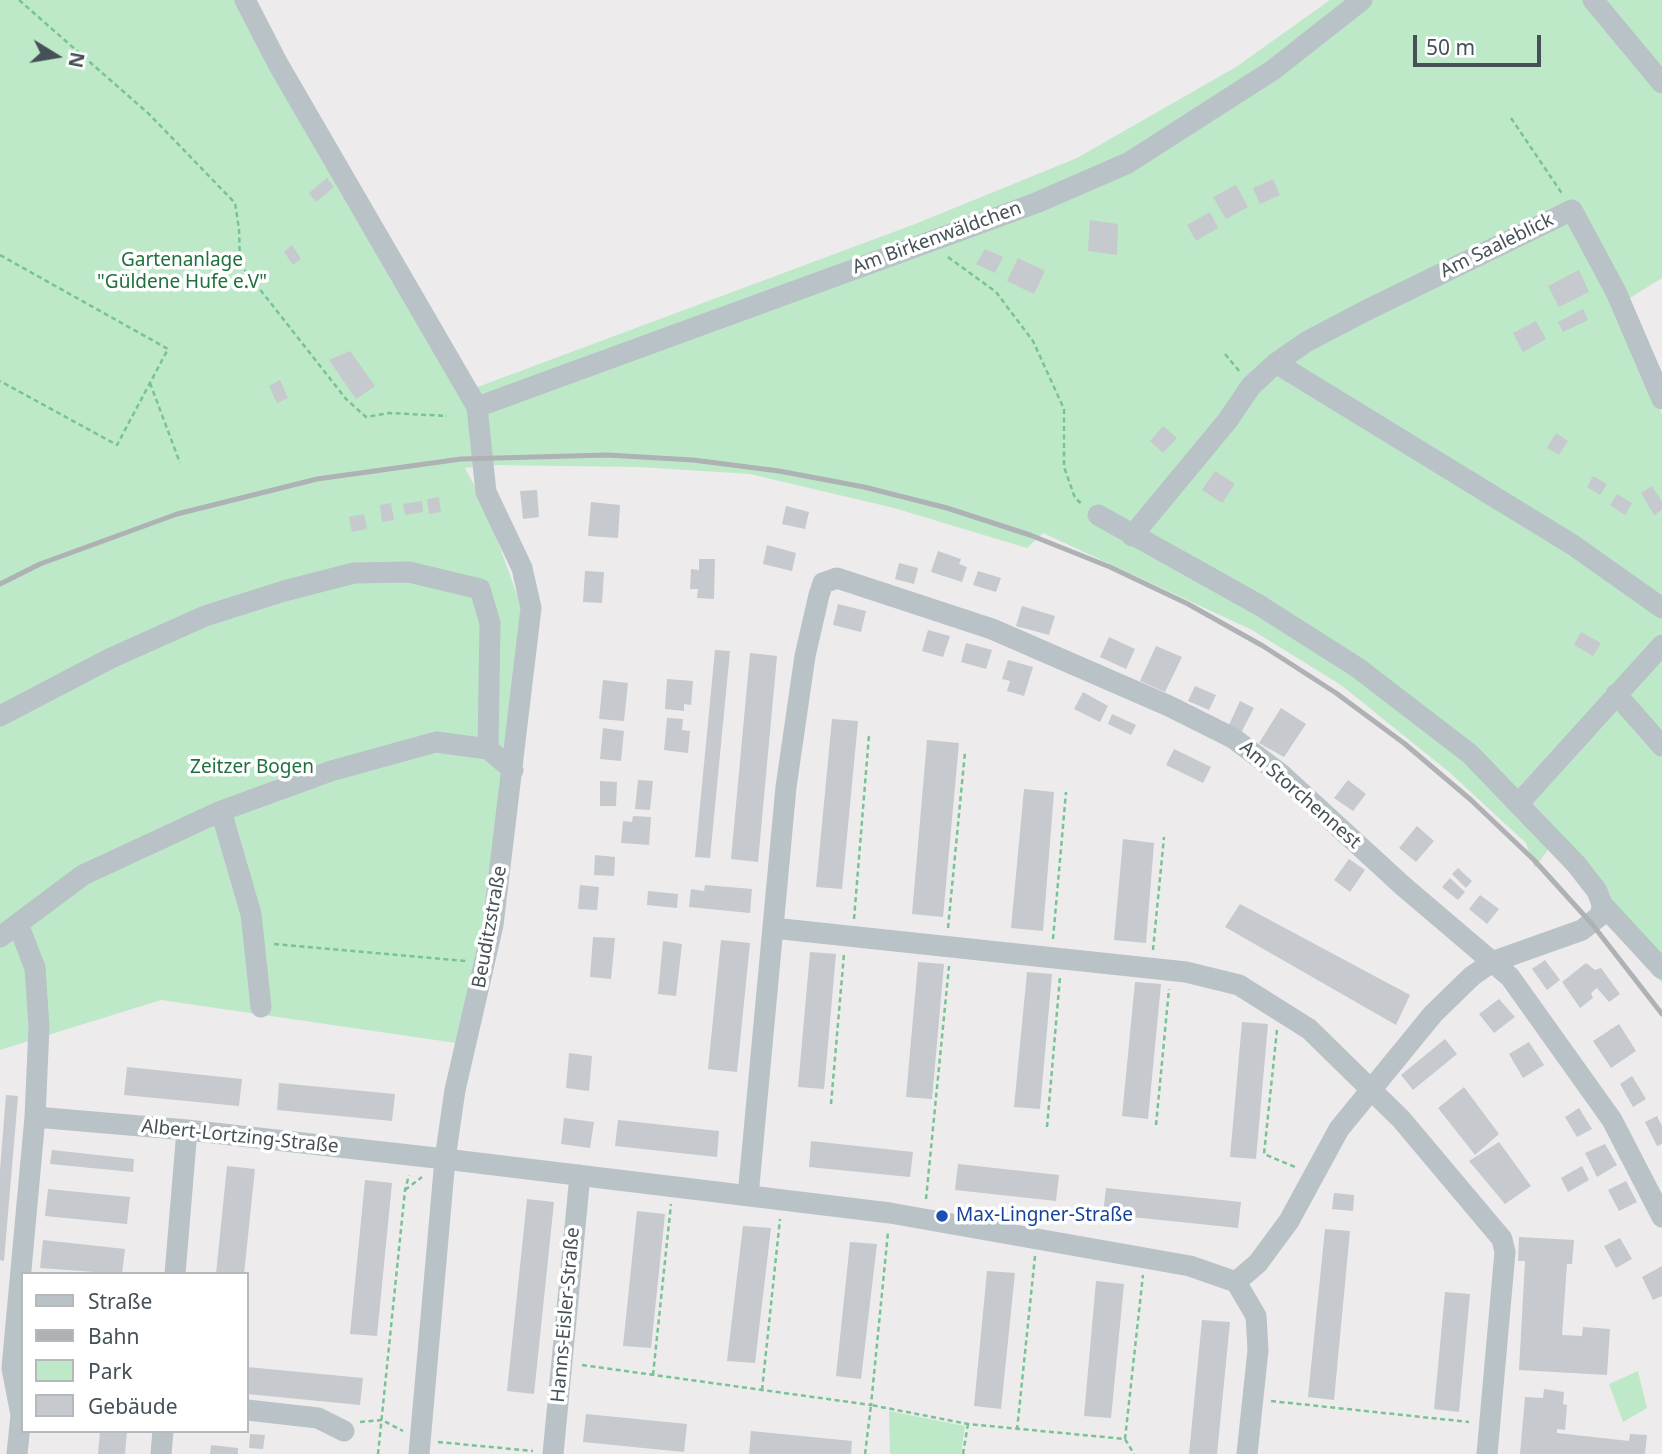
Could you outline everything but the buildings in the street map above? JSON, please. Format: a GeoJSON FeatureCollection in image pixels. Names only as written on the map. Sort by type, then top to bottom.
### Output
{"type":"FeatureCollection","features":[{"type":"Feature","properties":{"kind":"street"},"geometry":{"type":"LineString","coordinates":[[245,0],[285,76],[477,407]]}},
{"type":"Feature","properties":{"kind":"street","name":"Am Birkenwäldchen"},"geometry":{"type":"LineString","coordinates":[[477,407],[1035,203],[1128,163],[1273,70],[1362,0]]}},
{"type":"Feature","properties":{"kind":"street"},"geometry":{"type":"LineString","coordinates":[[1592,0],[1662,83]]}},
{"type":"Feature","properties":{"kind":"street","name":"Am Saaleblick"},"geometry":{"type":"LineString","coordinates":[[1132,536],[1228,420],[1251,386],[1276,363],[1306,342],[1367,310],[1572,210],[1616,292],[1662,399]]}},
{"type":"Feature","properties":{"kind":"street"},"geometry":{"type":"LineString","coordinates":[[1276,363],[1573,545],[1662,608]]}},
{"type":"Feature","properties":{"kind":"street","name":"Beuditzstraße"},"geometry":{"type":"LineString","coordinates":[[419,1447],[445,1159],[455,1090],[486,963],[513,770],[531,608],[522,569],[486,492],[477,407]]}},
{"type":"Feature","properties":{"kind":"street"},"geometry":{"type":"LineString","coordinates":[[1098,515],[1259,605],[1358,668],[1470,754],[1520,802],[1576,864],[1597,891],[1602,904],[1662,969]]}},
{"type":"Feature","properties":{"kind":"street"},"geometry":{"type":"LineString","coordinates":[[0,716],[109,659],[205,616],[354,573],[409,572],[480,589],[490,623],[488,749]]}},
{"type":"Feature","properties":{"kind":"street","name":"Am Storchennest"},"geometry":{"type":"LineString","coordinates":[[773,928],[786,788],[805,656],[823,583],[837,578],[992,629],[1169,706],[1233,738],[1281,774],[1403,886],[1510,977],[1612,1121],[1662,1217]]}},
{"type":"Feature","properties":{"kind":"street"},"geometry":{"type":"LineString","coordinates":[[1520,802],[1662,645]]}},
{"type":"Feature","properties":{"kind":"street"},"geometry":{"type":"LineString","coordinates":[[1616,694],[1662,747]]}},
{"type":"Feature","properties":{"kind":"street"},"geometry":{"type":"LineString","coordinates":[[0,937],[83,875],[221,811],[331,771],[436,742],[488,749],[513,770]]}},
{"type":"Feature","properties":{"kind":"street"},"geometry":{"type":"LineString","coordinates":[[221,811],[251,914],[261,1007]]}},
{"type":"Feature","properties":{"kind":"street"},"geometry":{"type":"LineString","coordinates":[[1236,1282],[1258,1263],[1289,1221],[1339,1129],[1433,1014],[1472,976],[1492,962],[1582,930],[1601,915],[1602,904]]}},
{"type":"Feature","properties":{"kind":"street"},"geometry":{"type":"LineString","coordinates":[[17,1454],[21,1415],[12,1368],[14,1333],[10,1268],[35,1117],[39,1027],[35,968],[18,923]]}},
{"type":"Feature","properties":{"kind":"street"},"geometry":{"type":"LineString","coordinates":[[748,1196],[773,928],[1161,969],[1238,985],[1309,1029],[1401,1119],[1502,1239],[1505,1252],[1486,1454]]}},
{"type":"Feature","properties":{"kind":"street","name":"Albert-Lortzing-Straße"},"geometry":{"type":"LineString","coordinates":[[35,1117],[187,1130],[445,1159]]}},
{"type":"Feature","properties":{"kind":"street"},"geometry":{"type":"LineString","coordinates":[[176,1272],[187,1130]]}},
{"type":"Feature","properties":{"kind":"street"},"geometry":{"type":"LineString","coordinates":[[445,1159],[890,1213],[1190,1266],[1236,1282],[1256,1316],[1258,1350],[1247,1454]]}},
{"type":"Feature","properties":{"kind":"street","name":"Hanns-Eisler-Straße"},"geometry":{"type":"LineString","coordinates":[[553,1454],[580,1175]]}},
{"type":"Feature","properties":{"kind":"street"},"geometry":{"type":"LineString","coordinates":[[248,1410],[318,1418],[344,1431]]}},
{"type":"Feature","properties":{"kind":"street"},"geometry":{"type":"LineString","coordinates":[[161,1454],[163,1433]]}},
{"type":"Feature","properties":{"kind":"path"},"geometry":{"type":"LineString","coordinates":[[19,0],[149,114],[235,204],[240,229],[240,264],[346,400],[366,416],[388,413],[447,416]]}},
{"type":"Feature","properties":{"kind":"path"},"geometry":{"type":"LineString","coordinates":[[1511,118],[1572,210]]}},
{"type":"Feature","properties":{"kind":"path"},"geometry":{"type":"LineString","coordinates":[[932,241],[959,268],[996,292],[1033,341],[1064,409],[1064,467],[1075,498],[1098,515]]}},
{"type":"Feature","properties":{"kind":"path"},"geometry":{"type":"LineString","coordinates":[[0,255],[168,349],[117,445],[0,381]]}},
{"type":"Feature","properties":{"kind":"path"},"geometry":{"type":"LineString","coordinates":[[150,383],[180,463]]}},
{"type":"Feature","properties":{"kind":"path"},"geometry":{"type":"LineString","coordinates":[[831,1104],[869,735]]}},
{"type":"Feature","properties":{"kind":"path"},"geometry":{"type":"LineString","coordinates":[[923,1220],[965,752]]}},
{"type":"Feature","properties":{"kind":"path"},"geometry":{"type":"LineString","coordinates":[[1047,1127],[1066,792]]}},
{"type":"Feature","properties":{"kind":"path"},"geometry":{"type":"LineString","coordinates":[[1156,1125],[1164,837]]}},
{"type":"Feature","properties":{"kind":"path"},"geometry":{"type":"LineString","coordinates":[[254,942],[486,963]]}},
{"type":"Feature","properties":{"kind":"path"},"geometry":{"type":"LineString","coordinates":[[1279,1010],[1264,1154],[1314,1175]]}},
{"type":"Feature","properties":{"kind":"path"},"geometry":{"type":"LineString","coordinates":[[653,1375],[673,1186]]}},
{"type":"Feature","properties":{"kind":"path"},"geometry":{"type":"LineString","coordinates":[[378,1454],[405,1190]]}},
{"type":"Feature","properties":{"kind":"path"},"geometry":{"type":"LineString","coordinates":[[762,1390],[782,1200]]}},
{"type":"Feature","properties":{"kind":"path"},"geometry":{"type":"LineString","coordinates":[[865,1454],[890,1213]]}},
{"type":"Feature","properties":{"kind":"path"},"geometry":{"type":"LineString","coordinates":[[1017,1430],[1037,1239]]}},
{"type":"Feature","properties":{"kind":"path"},"geometry":{"type":"LineString","coordinates":[[1134,1454],[1125,1439],[1145,1258]]}},
{"type":"Feature","properties":{"kind":"path"},"geometry":{"type":"LineString","coordinates":[[561,1362],[871,1405],[968,1424],[1125,1439]]}},
{"type":"Feature","properties":{"kind":"path"},"geometry":{"type":"LineString","coordinates":[[1253,1399],[1490,1424]]}},
{"type":"Feature","properties":{"kind":"path"},"geometry":{"type":"LineString","coordinates":[[344,1431],[361,1421],[382,1420],[419,1447],[553,1454]]}},
{"type":"Feature","properties":{"kind":"path"},"geometry":{"type":"LineString","coordinates":[[963,1454],[968,1424]]}},
{"type":"Feature","properties":{"kind":"green space"},"geometry":{"type":"Polygon","coordinates":[[[0,0],[236,0],[464,392],[915,224],[1077,158],[1236,67],[1330,0],[1662,0],[1662,278],[1614,308],[1662,414],[1662,983],[1549,848],[1535,868],[1526,843],[1449,772],[1341,685],[1252,630],[1043,533],[1027,548],[894,508],[750,474],[639,467],[490,465],[465,468],[484,503],[521,606],[481,962],[456,1043],[161,1000],[0,1050],[0,0]]]}},
{"type":"Feature","properties":{"kind":"green space"},"geometry":{"type":"Polygon","coordinates":[[[1638,1371],[1647,1408],[1623,1422],[1609,1384],[1638,1371]]]}},
{"type":"Feature","properties":{"kind":"green space"},"geometry":{"type":"Polygon","coordinates":[[[889,1411],[965,1426],[961,1454],[890,1454],[889,1411]]]}},
{"type":"Feature","properties":{"kind":"railway"},"geometry":{"type":"LineString","coordinates":[[0,584],[40,564],[177,514],[317,479],[461,459],[607,455],[693,460],[779,471],[864,487],[947,508],[1030,535],[1110,567],[1188,604],[1263,646],[1336,693],[1405,744],[1471,800],[1534,860],[1592,924],[1662,1014]]}},
{"type":"Feature","properties":{"kind":"place","name":"Max-Lingner-Straße"},"geometry":{"type":"Point","coordinates":[942,1216]}},
{"type":"Feature","properties":{"kind":"park label","name":"Gartenanlage \"Güldene Hufe e.V\""},"geometry":{"type":"Point","coordinates":[182,272]}},
{"type":"Feature","properties":{"kind":"park label","name":"Zeitzer Bogen"},"geometry":{"type":"Point","coordinates":[252,768]}}]}
